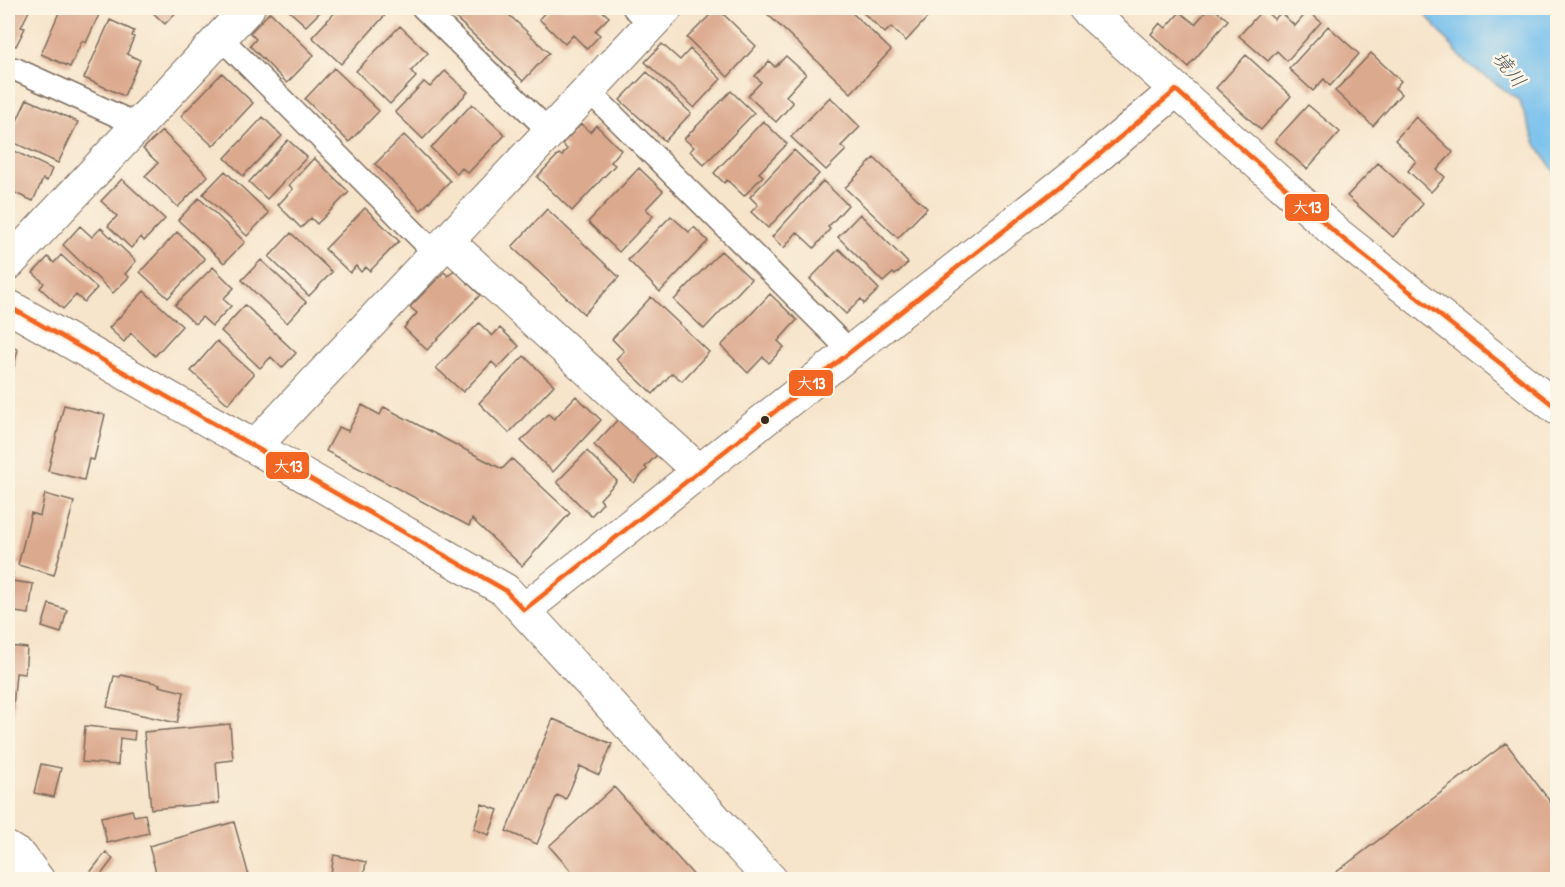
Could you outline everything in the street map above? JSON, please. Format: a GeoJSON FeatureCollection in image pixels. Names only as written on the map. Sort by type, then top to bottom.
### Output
{"type":"FeatureCollection","features":[{"type":"Feature","properties":{"kind":"street"},"geometry":{"type":"LineString","coordinates":[[8,264],[248,8]]}},
{"type":"Feature","properties":{"kind":"street"},"geometry":{"type":"LineString","coordinates":[[1085,8],[1337,234],[1557,409]]}},
{"type":"Feature","properties":{"kind":"street"},"geometry":{"type":"LineString","coordinates":[[255,446],[550,132],[588,90],[650,13]]}},
{"type":"Feature","properties":{"kind":"street"},"geometry":{"type":"LineString","coordinates":[[524,610],[1093,160],[1176,90]]}},
{"type":"Feature","properties":{"kind":"street"},"geometry":{"type":"LineString","coordinates":[[441,247],[700,471]]}},
{"type":"Feature","properties":{"kind":"street"},"geometry":{"type":"LineString","coordinates":[[8,306],[506,590],[771,879]]}},
{"type":"Feature","properties":{"kind":"street"},"geometry":{"type":"LineString","coordinates":[[8,849],[21,857],[38,879]]}},
{"type":"Feature","properties":{"kind":"lane"},"geometry":{"type":"LineString","coordinates":[[423,8],[550,132]]}},
{"type":"Feature","properties":{"kind":"lane"},"geometry":{"type":"LineString","coordinates":[[221,38],[441,247]]}},
{"type":"Feature","properties":{"kind":"lane"},"geometry":{"type":"LineString","coordinates":[[15,69],[138,125]]}},
{"type":"Feature","properties":{"kind":"lane"},"geometry":{"type":"LineString","coordinates":[[588,90],[851,352]]}},
{"type":"Feature","properties":{"kind":"water","name":"境川"},"geometry":{"type":"Polygon","coordinates":[[[1420,8],[1550,8],[1558,18],[1557,176],[1536,144],[1519,100],[1465,62],[1420,8]]]}},
{"type":"Feature","properties":{"kind":"building"},"geometry":{"type":"Polygon","coordinates":[[[8,8],[30,9],[21,27],[25,28],[16,46],[8,42],[8,8]]]}},
{"type":"Feature","properties":{"kind":"building"},"geometry":{"type":"Polygon","coordinates":[[[61,8],[102,8],[86,43],[82,41],[70,67],[41,54],[61,8]]]}},
{"type":"Feature","properties":{"kind":"building"},"geometry":{"type":"Polygon","coordinates":[[[148,8],[180,8],[165,24],[148,8]]]}},
{"type":"Feature","properties":{"kind":"building"},"geometry":{"type":"Polygon","coordinates":[[[286,8],[324,8],[306,26],[286,8]]]}},
{"type":"Feature","properties":{"kind":"building"},"geometry":{"type":"Polygon","coordinates":[[[339,8],[381,8],[387,13],[341,64],[312,37],[339,8]]]}},
{"type":"Feature","properties":{"kind":"building"},"geometry":{"type":"Polygon","coordinates":[[[445,8],[502,8],[549,53],[523,81],[445,8]]]}},
{"type":"Feature","properties":{"kind":"building"},"geometry":{"type":"Polygon","coordinates":[[[549,8],[599,8],[609,17],[595,31],[600,35],[587,49],[573,35],[565,44],[539,19],[549,8]]]}},
{"type":"Feature","properties":{"kind":"building"},"geometry":{"type":"Polygon","coordinates":[[[717,8],[756,46],[728,77],[687,38],[717,8]]]}},
{"type":"Feature","properties":{"kind":"building"},"geometry":{"type":"Polygon","coordinates":[[[761,8],[847,8],[891,50],[851,93],[761,8]]]}},
{"type":"Feature","properties":{"kind":"building"},"geometry":{"type":"Polygon","coordinates":[[[858,8],[936,8],[906,41],[891,27],[885,33],[858,8]]]}},
{"type":"Feature","properties":{"kind":"building"},"geometry":{"type":"Polygon","coordinates":[[[1209,8],[1213,8],[1228,20],[1188,67],[1151,34],[1160,23],[1166,28],[1180,12],[1195,24],[1209,8]]]}},
{"type":"Feature","properties":{"kind":"building"},"geometry":{"type":"Polygon","coordinates":[[[1263,9],[1274,19],[1281,13],[1295,26],[1308,11],[1321,22],[1287,61],[1277,51],[1268,61],[1239,36],[1263,9]]]}},
{"type":"Feature","properties":{"kind":"building"},"geometry":{"type":"Polygon","coordinates":[[[270,12],[314,55],[287,83],[250,46],[256,39],[250,33],[270,12]]]}},
{"type":"Feature","properties":{"kind":"building"},"geometry":{"type":"Polygon","coordinates":[[[110,20],[134,31],[127,54],[140,60],[124,96],[84,78],[110,20]]]}},
{"type":"Feature","properties":{"kind":"building"},"geometry":{"type":"Polygon","coordinates":[[[400,26],[428,53],[411,71],[416,77],[390,104],[356,71],[400,26]]]}},
{"type":"Feature","properties":{"kind":"building"},"geometry":{"type":"Polygon","coordinates":[[[1328,26],[1359,54],[1330,86],[1324,79],[1313,91],[1289,69],[1328,26]]]}},
{"type":"Feature","properties":{"kind":"building"},"geometry":{"type":"Polygon","coordinates":[[[662,44],[680,60],[690,49],[721,79],[694,108],[645,62],[662,44]]]}},
{"type":"Feature","properties":{"kind":"building"},"geometry":{"type":"Polygon","coordinates":[[[1371,53],[1401,81],[1395,88],[1401,94],[1373,126],[1335,91],[1371,53]]]}},
{"type":"Feature","properties":{"kind":"building"},"geometry":{"type":"Polygon","coordinates":[[[1246,55],[1291,96],[1261,130],[1216,88],[1246,55]]]}},
{"type":"Feature","properties":{"kind":"building"},"geometry":{"type":"Polygon","coordinates":[[[786,56],[806,74],[786,96],[793,103],[776,122],[748,96],[761,82],[755,76],[769,61],[775,67],[786,56]]]}},
{"type":"Feature","properties":{"kind":"building"},"geometry":{"type":"Polygon","coordinates":[[[334,68],[379,111],[349,142],[305,99],[334,68]]]}},
{"type":"Feature","properties":{"kind":"building"},"geometry":{"type":"Polygon","coordinates":[[[445,71],[468,92],[423,139],[395,112],[424,82],[430,87],[445,71]]]}},
{"type":"Feature","properties":{"kind":"building"},"geometry":{"type":"Polygon","coordinates":[[[647,72],[691,113],[665,141],[620,100],[647,72]]]}},
{"type":"Feature","properties":{"kind":"building"},"geometry":{"type":"Polygon","coordinates":[[[222,73],[253,103],[213,146],[181,116],[222,73]]]}},
{"type":"Feature","properties":{"kind":"building"},"geometry":{"type":"Polygon","coordinates":[[[731,91],[754,113],[704,165],[690,151],[694,147],[684,139],[731,91]]]}},
{"type":"Feature","properties":{"kind":"building"},"geometry":{"type":"Polygon","coordinates":[[[830,97],[860,127],[841,146],[846,150],[826,170],[791,137],[830,97]]]}},
{"type":"Feature","properties":{"kind":"building"},"geometry":{"type":"Polygon","coordinates":[[[27,99],[78,122],[58,163],[8,140],[27,99]]]}},
{"type":"Feature","properties":{"kind":"building"},"geometry":{"type":"Polygon","coordinates":[[[472,104],[505,135],[468,173],[462,168],[457,174],[431,148],[472,104]]]}},
{"type":"Feature","properties":{"kind":"building"},"geometry":{"type":"Polygon","coordinates":[[[1308,105],[1340,132],[1307,169],[1275,141],[1308,105]]]}},
{"type":"Feature","properties":{"kind":"building"},"geometry":{"type":"Polygon","coordinates":[[[263,117],[282,136],[243,176],[225,158],[263,117]]]}},
{"type":"Feature","properties":{"kind":"building"},"geometry":{"type":"Polygon","coordinates":[[[1416,117],[1453,152],[1437,170],[1445,177],[1431,192],[1408,171],[1416,161],[1395,140],[1416,117]]]}},
{"type":"Feature","properties":{"kind":"building"},"geometry":{"type":"Polygon","coordinates":[[[763,121],[787,144],[759,173],[763,176],[744,196],[727,180],[724,183],[714,173],[763,121]]]}},
{"type":"Feature","properties":{"kind":"building"},"geometry":{"type":"Polygon","coordinates":[[[581,124],[590,132],[596,125],[621,150],[611,162],[615,165],[572,211],[537,177],[559,154],[562,156],[567,149],[562,144],[581,124]]]}},
{"type":"Feature","properties":{"kind":"building"},"geometry":{"type":"Polygon","coordinates":[[[162,131],[208,176],[178,207],[145,176],[158,163],[143,149],[162,131]]]}},
{"type":"Feature","properties":{"kind":"building"},"geometry":{"type":"Polygon","coordinates":[[[404,135],[450,181],[421,210],[375,164],[404,135]]]}},
{"type":"Feature","properties":{"kind":"building"},"geometry":{"type":"Polygon","coordinates":[[[288,140],[307,157],[267,199],[249,182],[288,140]]]}},
{"type":"Feature","properties":{"kind":"building"},"geometry":{"type":"Polygon","coordinates":[[[8,148],[52,169],[47,181],[43,179],[33,201],[8,190],[8,148]]]}},
{"type":"Feature","properties":{"kind":"building"},"geometry":{"type":"Polygon","coordinates":[[[794,150],[819,174],[768,228],[751,212],[758,205],[750,197],[794,150]]]}},
{"type":"Feature","properties":{"kind":"building"},"geometry":{"type":"Polygon","coordinates":[[[314,158],[349,192],[317,224],[311,218],[301,228],[278,205],[293,189],[289,185],[314,158]]]}},
{"type":"Feature","properties":{"kind":"building"},"geometry":{"type":"Polygon","coordinates":[[[874,158],[927,208],[898,238],[845,188],[874,158]]]}},
{"type":"Feature","properties":{"kind":"building"},"geometry":{"type":"Polygon","coordinates":[[[1378,163],[1423,204],[1393,237],[1347,196],[1378,163]]]}},
{"type":"Feature","properties":{"kind":"building"},"geometry":{"type":"Polygon","coordinates":[[[639,168],[663,191],[646,209],[653,216],[619,252],[588,222],[639,168]]]}},
{"type":"Feature","properties":{"kind":"building"},"geometry":{"type":"Polygon","coordinates":[[[225,171],[269,213],[247,236],[203,194],[225,171]]]}},
{"type":"Feature","properties":{"kind":"building"},"geometry":{"type":"Polygon","coordinates":[[[122,179],[165,219],[144,241],[141,237],[131,248],[108,226],[117,216],[101,201],[122,179]]]}},
{"type":"Feature","properties":{"kind":"building"},"geometry":{"type":"Polygon","coordinates":[[[823,181],[848,205],[828,227],[830,229],[814,248],[797,232],[784,248],[772,237],[823,181]]]}},
{"type":"Feature","properties":{"kind":"building"},"geometry":{"type":"Polygon","coordinates":[[[199,198],[245,242],[224,263],[178,220],[199,198]]]}},
{"type":"Feature","properties":{"kind":"building"},"geometry":{"type":"Polygon","coordinates":[[[365,208],[399,241],[370,271],[366,267],[361,272],[356,266],[350,273],[325,249],[365,208]]]}},
{"type":"Feature","properties":{"kind":"building"},"geometry":{"type":"Polygon","coordinates":[[[547,209],[619,277],[584,314],[512,247],[547,209]]]}},
{"type":"Feature","properties":{"kind":"building"},"geometry":{"type":"Polygon","coordinates":[[[860,214],[908,263],[883,282],[838,237],[860,214]]]}},
{"type":"Feature","properties":{"kind":"building"},"geometry":{"type":"Polygon","coordinates":[[[671,216],[689,232],[694,227],[708,241],[660,292],[628,260],[671,216]]]}},
{"type":"Feature","properties":{"kind":"building"},"geometry":{"type":"Polygon","coordinates":[[[80,226],[92,237],[101,228],[136,261],[125,274],[129,277],[113,293],[63,245],[80,226]]]}},
{"type":"Feature","properties":{"kind":"building"},"geometry":{"type":"Polygon","coordinates":[[[177,232],[205,259],[168,298],[140,272],[177,232]]]}},
{"type":"Feature","properties":{"kind":"building"},"geometry":{"type":"Polygon","coordinates":[[[291,233],[332,272],[309,296],[269,257],[291,233]]]}},
{"type":"Feature","properties":{"kind":"building"},"geometry":{"type":"Polygon","coordinates":[[[839,249],[879,289],[864,304],[861,299],[846,314],[810,279],[839,249]]]}},
{"type":"Feature","properties":{"kind":"building"},"geometry":{"type":"Polygon","coordinates":[[[721,251],[751,279],[704,329],[674,300],[721,251]]]}},
{"type":"Feature","properties":{"kind":"building"},"geometry":{"type":"Polygon","coordinates":[[[61,255],[97,288],[84,302],[76,295],[63,309],[40,288],[44,283],[33,273],[48,257],[54,263],[61,255]]]}},
{"type":"Feature","properties":{"kind":"building"},"geometry":{"type":"Polygon","coordinates":[[[261,260],[306,302],[287,323],[242,280],[261,260]]]}},
{"type":"Feature","properties":{"kind":"building"},"geometry":{"type":"Polygon","coordinates":[[[213,267],[234,288],[223,299],[231,306],[212,326],[202,317],[195,324],[175,305],[213,267]]]}},
{"type":"Feature","properties":{"kind":"building"},"geometry":{"type":"Polygon","coordinates":[[[454,270],[480,295],[427,350],[404,328],[417,313],[410,307],[444,272],[448,276],[454,270]]]}},
{"type":"Feature","properties":{"kind":"building"},"geometry":{"type":"Polygon","coordinates":[[[144,291],[182,326],[155,356],[131,333],[124,342],[109,328],[144,291]]]}},
{"type":"Feature","properties":{"kind":"building"},"geometry":{"type":"Polygon","coordinates":[[[770,294],[797,320],[778,341],[784,347],[769,363],[763,357],[748,373],[721,346],[770,294]]]}},
{"type":"Feature","properties":{"kind":"building"},"geometry":{"type":"Polygon","coordinates":[[[651,297],[709,352],[682,381],[672,373],[653,394],[616,359],[624,351],[612,339],[651,297]]]}},
{"type":"Feature","properties":{"kind":"building"},"geometry":{"type":"Polygon","coordinates":[[[245,305],[296,353],[282,368],[271,357],[260,368],[221,331],[245,305]]]}},
{"type":"Feature","properties":{"kind":"building"},"geometry":{"type":"Polygon","coordinates":[[[479,323],[492,336],[500,328],[519,346],[498,368],[492,362],[463,392],[436,368],[479,323]]]}},
{"type":"Feature","properties":{"kind":"building"},"geometry":{"type":"Polygon","coordinates":[[[217,341],[254,374],[228,404],[191,371],[217,341]]]}},
{"type":"Feature","properties":{"kind":"building"},"geometry":{"type":"Polygon","coordinates":[[[8,347],[18,349],[8,392],[8,347]]]}},
{"type":"Feature","properties":{"kind":"building"},"geometry":{"type":"Polygon","coordinates":[[[524,356],[554,385],[509,433],[479,403],[524,356]]]}},
{"type":"Feature","properties":{"kind":"building"},"geometry":{"type":"Polygon","coordinates":[[[576,396],[601,420],[553,472],[521,441],[548,414],[554,419],[576,396]]]}},
{"type":"Feature","properties":{"kind":"building"},"geometry":{"type":"Polygon","coordinates":[[[64,405],[105,415],[94,460],[89,459],[84,480],[48,471],[64,405]]]}},
{"type":"Feature","properties":{"kind":"building"},"geometry":{"type":"Polygon","coordinates":[[[362,405],[380,415],[384,407],[502,469],[512,459],[570,513],[522,566],[472,519],[469,526],[326,451],[339,427],[348,431],[362,405]]]}},
{"type":"Feature","properties":{"kind":"building"},"geometry":{"type":"Polygon","coordinates":[[[622,415],[660,452],[645,467],[647,469],[634,483],[594,445],[622,415]]]}},
{"type":"Feature","properties":{"kind":"building"},"geometry":{"type":"Polygon","coordinates":[[[587,451],[617,481],[600,499],[603,503],[591,516],[557,482],[587,451]]]}},
{"type":"Feature","properties":{"kind":"building"},"geometry":{"type":"Polygon","coordinates":[[[45,494],[74,502],[54,575],[18,565],[31,513],[40,516],[45,494]]]}},
{"type":"Feature","properties":{"kind":"building"},"geometry":{"type":"Polygon","coordinates":[[[8,571],[13,572],[12,581],[33,584],[29,614],[8,611],[8,571]]]}},
{"type":"Feature","properties":{"kind":"building"},"geometry":{"type":"Polygon","coordinates":[[[49,604],[67,610],[61,633],[42,627],[49,604]]]}},
{"type":"Feature","properties":{"kind":"building"},"geometry":{"type":"Polygon","coordinates":[[[8,646],[27,648],[25,674],[16,673],[10,742],[8,742],[8,646]]]}},
{"type":"Feature","properties":{"kind":"building"},"geometry":{"type":"Polygon","coordinates":[[[121,675],[184,692],[177,723],[107,707],[114,676],[120,677],[121,675]]]}},
{"type":"Feature","properties":{"kind":"building"},"geometry":{"type":"Polygon","coordinates":[[[553,719],[612,744],[599,775],[580,766],[566,799],[557,795],[537,844],[506,831],[553,719]]]}},
{"type":"Feature","properties":{"kind":"building"},"geometry":{"type":"Polygon","coordinates":[[[230,724],[233,760],[216,762],[219,803],[151,809],[144,732],[230,724]]]}},
{"type":"Feature","properties":{"kind":"building"},"geometry":{"type":"Polygon","coordinates":[[[85,726],[135,731],[134,740],[120,738],[118,765],[82,762],[85,726]]]}},
{"type":"Feature","properties":{"kind":"building"},"geometry":{"type":"Polygon","coordinates":[[[1506,743],[1558,812],[1558,880],[1326,880],[1506,743]]]}},
{"type":"Feature","properties":{"kind":"building"},"geometry":{"type":"Polygon","coordinates":[[[41,764],[61,768],[54,797],[34,793],[41,764]]]}},
{"type":"Feature","properties":{"kind":"building"},"geometry":{"type":"Polygon","coordinates":[[[614,787],[698,880],[579,880],[549,846],[614,787]]]}},
{"type":"Feature","properties":{"kind":"building"},"geometry":{"type":"Polygon","coordinates":[[[482,804],[498,810],[489,835],[474,829],[482,804]]]}},
{"type":"Feature","properties":{"kind":"building"},"geometry":{"type":"Polygon","coordinates":[[[132,810],[134,816],[145,814],[149,833],[107,843],[101,817],[132,810]]]}},
{"type":"Feature","properties":{"kind":"building"},"geometry":{"type":"Polygon","coordinates":[[[234,822],[250,880],[158,880],[149,846],[234,822]]]}},
{"type":"Feature","properties":{"kind":"building"},"geometry":{"type":"Polygon","coordinates":[[[106,852],[113,859],[97,880],[86,880],[85,879],[106,852]]]}},
{"type":"Feature","properties":{"kind":"building"},"geometry":{"type":"Polygon","coordinates":[[[334,855],[366,862],[363,880],[330,880],[334,855]]]}},
{"type":"Feature","properties":{"kind":"transit line","name":"大13"},"geometry":{"type":"LineString","coordinates":[[8,306],[505,590],[524,610],[1093,160],[1176,90],[1337,234],[1558,409]]}}]}
